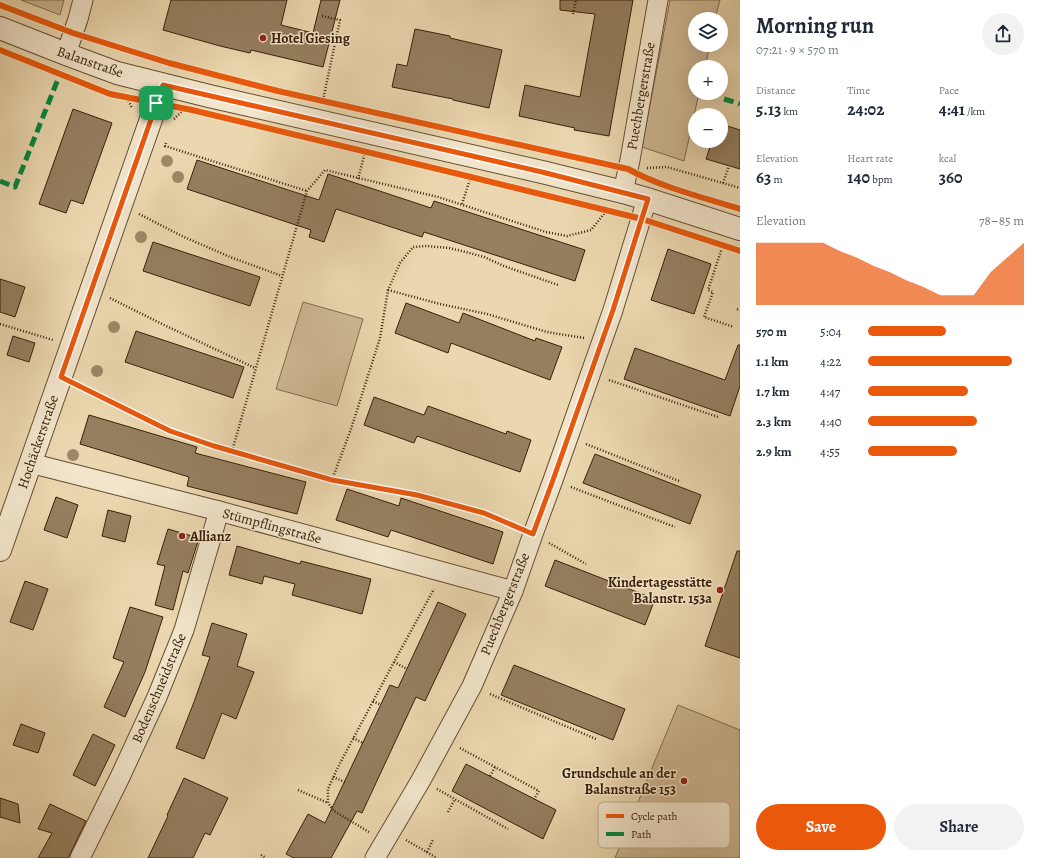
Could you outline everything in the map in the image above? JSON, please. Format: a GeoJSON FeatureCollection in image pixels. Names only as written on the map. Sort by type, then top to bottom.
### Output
{"type":"FeatureCollection","features":[{"type":"Feature","properties":{"kind":"street"},"geometry":{"type":"LineString","coordinates":[[66,54],[83,0]]}},
{"type":"Feature","properties":{"kind":"street","name":"Puechbergerstraße"},"geometry":{"type":"LineString","coordinates":[[623,192],[658,0]]}},
{"type":"Feature","properties":{"kind":"street","name":"Balanstraße"},"geometry":{"type":"LineString","coordinates":[[0,28],[117,73],[160,94],[542,172],[648,199],[734,227]]}},
{"type":"Feature","properties":{"kind":"street","name":"Hochäckerstraße"},"geometry":{"type":"LineString","coordinates":[[0,550],[160,94]]}},
{"type":"Feature","properties":{"kind":"street","name":"Puechbergerstraße"},"geometry":{"type":"LineString","coordinates":[[375,858],[444,739],[472,686],[513,592],[613,310],[648,199]]}},
{"type":"Feature","properties":{"kind":"street","name":"Stümpflingstraße"},"geometry":{"type":"LineString","coordinates":[[30,463],[219,512],[513,592]]}},
{"type":"Feature","properties":{"kind":"street","name":"Bodenschneidstraße"},"geometry":{"type":"LineString","coordinates":[[80,858],[157,697],[184,630],[219,512]]}},
{"type":"Feature","properties":{"kind":"path"},"geometry":{"type":"LineString","coordinates":[[573,14],[576,0]]}},
{"type":"Feature","properties":{"kind":"path"},"geometry":{"type":"LineString","coordinates":[[322,16],[340,20],[324,100]]}},
{"type":"Feature","properties":{"kind":"path"},"geometry":{"type":"LineString","coordinates":[[127,98],[160,94],[184,109]]}},
{"type":"Feature","properties":{"kind":"path"},"geometry":{"type":"LineString","coordinates":[[167,140],[165,146],[307,191]]}},
{"type":"Feature","properties":{"kind":"path"},"geometry":{"type":"LineString","coordinates":[[358,178],[365,152]]}},
{"type":"Feature","properties":{"kind":"path"},"geometry":{"type":"LineString","coordinates":[[723,183],[729,166]]}},
{"type":"Feature","properties":{"kind":"path"},"geometry":{"type":"LineString","coordinates":[[628,169],[667,167],[740,188]]}},
{"type":"Feature","properties":{"kind":"path"},"geometry":{"type":"LineString","coordinates":[[232,451],[307,191],[325,170],[438,197],[546,232],[567,236],[591,230],[607,210]]}},
{"type":"Feature","properties":{"kind":"path"},"geometry":{"type":"LineString","coordinates":[[462,204],[471,177]]}},
{"type":"Feature","properties":{"kind":"path"},"geometry":{"type":"LineString","coordinates":[[121,205],[230,257],[282,276]]}},
{"type":"Feature","properties":{"kind":"path"},"geometry":{"type":"LineString","coordinates":[[734,227],[708,290],[713,292],[704,317],[734,327]]}},
{"type":"Feature","properties":{"kind":"path"},"geometry":{"type":"LineString","coordinates":[[332,480],[351,429],[380,338],[388,290],[400,263],[413,247],[427,246],[449,248],[484,257],[504,266],[558,285]]}},
{"type":"Feature","properties":{"kind":"path"},"geometry":{"type":"LineString","coordinates":[[91,290],[255,368]]}},
{"type":"Feature","properties":{"kind":"path"},"geometry":{"type":"LineString","coordinates":[[388,290],[440,304],[487,314],[547,332],[602,340]]}},
{"type":"Feature","properties":{"kind":"path"},"geometry":{"type":"LineString","coordinates":[[0,324],[72,345]]}},
{"type":"Feature","properties":{"kind":"path"},"geometry":{"type":"LineString","coordinates":[[591,374],[718,416]]}},
{"type":"Feature","properties":{"kind":"path"},"geometry":{"type":"LineString","coordinates":[[61,377],[170,431],[332,480],[417,495],[484,513],[533,534],[586,564]]}},
{"type":"Feature","properties":{"kind":"path"},"geometry":{"type":"LineString","coordinates":[[568,437],[679,481]]}},
{"type":"Feature","properties":{"kind":"path"},"geometry":{"type":"LineString","coordinates":[[553,480],[675,527]]}},
{"type":"Feature","properties":{"kind":"path"},"geometry":{"type":"LineString","coordinates":[[328,803],[328,789],[333,777],[394,662],[444,573]]}},
{"type":"Feature","properties":{"kind":"path"},"geometry":{"type":"LineString","coordinates":[[394,662],[407,669]]}},
{"type":"Feature","properties":{"kind":"path"},"geometry":{"type":"LineString","coordinates":[[472,686],[596,739]]}},
{"type":"Feature","properties":{"kind":"path"},"geometry":{"type":"LineString","coordinates":[[373,701],[381,705]]}},
{"type":"Feature","properties":{"kind":"path"},"geometry":{"type":"LineString","coordinates":[[353,738],[363,743]]}},
{"type":"Feature","properties":{"kind":"path"},"geometry":{"type":"LineString","coordinates":[[444,739],[539,791],[534,799]]}},
{"type":"Feature","properties":{"kind":"path"},"geometry":{"type":"LineString","coordinates":[[490,776],[495,767]]}},
{"type":"Feature","properties":{"kind":"path"},"geometry":{"type":"LineString","coordinates":[[333,777],[345,782]]}},
{"type":"Feature","properties":{"kind":"path"},"geometry":{"type":"LineString","coordinates":[[420,780],[508,829]]}},
{"type":"Feature","properties":{"kind":"path"},"geometry":{"type":"LineString","coordinates":[[298,790],[328,803],[334,811],[388,837],[427,852],[437,858]]}},
{"type":"Feature","properties":{"kind":"path"},"geometry":{"type":"LineString","coordinates":[[448,812],[454,799]]}},
{"type":"Feature","properties":{"kind":"path"},"geometry":{"type":"LineString","coordinates":[[427,852],[434,840]]}},
{"type":"Feature","properties":{"kind":"path"},"geometry":{"type":"LineString","coordinates":[[261,855],[266,858]]}},
{"type":"Feature","properties":{"kind":"shaded area"},"geometry":{"type":"Polygon","coordinates":[[[21,0],[64,0],[60,15],[21,0]]]}},
{"type":"Feature","properties":{"kind":"shaded area"},"geometry":{"type":"Polygon","coordinates":[[[670,0],[720,0],[717,12],[688,12],[688,52],[708,52],[707,60],[688,60],[688,100],[697,100],[696,108],[688,108],[688,143],[684,161],[642,147],[670,0]]]}},
{"type":"Feature","properties":{"kind":"shaded area"},"geometry":{"type":"Polygon","coordinates":[[[303,302],[363,319],[337,406],[276,389],[303,302]]]}},
{"type":"Feature","properties":{"kind":"shaded area"},"geometry":{"type":"Polygon","coordinates":[[[678,705],[740,730],[740,858],[615,858],[619,848],[730,848],[730,802],[638,802],[678,705]]]}},
{"type":"Feature","properties":{"kind":"building"},"geometry":{"type":"Polygon","coordinates":[[[171,0],[287,0],[281,25],[313,33],[321,0],[340,0],[323,67],[251,50],[250,53],[163,30],[171,0]]]}},
{"type":"Feature","properties":{"kind":"building"},"geometry":{"type":"Polygon","coordinates":[[[560,0],[633,0],[609,136],[574,130],[575,128],[519,116],[525,85],[580,97],[595,14],[560,10],[560,0]]]}},
{"type":"Feature","properties":{"kind":"building"},"geometry":{"type":"Polygon","coordinates":[[[415,29],[450,36],[450,38],[502,50],[489,108],[392,87],[397,64],[407,66],[415,29]]]}},
{"type":"Feature","properties":{"kind":"building"},"geometry":{"type":"Polygon","coordinates":[[[73,109],[112,123],[83,204],[71,200],[66,213],[39,204],[73,109]]]}},
{"type":"Feature","properties":{"kind":"building"},"geometry":{"type":"Polygon","coordinates":[[[728,126],[740,130],[740,169],[706,159],[710,148],[728,148],[728,126]]]}},
{"type":"Feature","properties":{"kind":"building"},"geometry":{"type":"Polygon","coordinates":[[[197,160],[319,200],[328,174],[431,208],[434,201],[585,250],[575,281],[424,232],[422,237],[336,209],[324,242],[309,237],[311,230],[187,189],[197,160]]]}},
{"type":"Feature","properties":{"kind":"building"},"geometry":{"type":"Polygon","coordinates":[[[153,242],[260,277],[250,306],[143,271],[153,242]]]}},
{"type":"Feature","properties":{"kind":"building"},"geometry":{"type":"Polygon","coordinates":[[[668,249],[711,264],[694,314],[651,300],[668,249]]]}},
{"type":"Feature","properties":{"kind":"building"},"geometry":{"type":"Polygon","coordinates":[[[0,279],[25,287],[15,317],[0,312],[0,279]]]}},
{"type":"Feature","properties":{"kind":"building"},"geometry":{"type":"Polygon","coordinates":[[[406,303],[459,323],[463,313],[535,341],[536,338],[562,347],[550,380],[451,343],[448,353],[395,333],[406,303]]]}},
{"type":"Feature","properties":{"kind":"building"},"geometry":{"type":"Polygon","coordinates":[[[136,331],[244,367],[233,398],[125,362],[136,331]]]}},
{"type":"Feature","properties":{"kind":"building"},"geometry":{"type":"Polygon","coordinates":[[[13,336],[35,343],[29,362],[7,355],[13,336]]]}},
{"type":"Feature","properties":{"kind":"building"},"geometry":{"type":"Polygon","coordinates":[[[738,345],[740,345],[740,386],[730,416],[624,379],[635,348],[725,380],[738,345]]]}},
{"type":"Feature","properties":{"kind":"building"},"geometry":{"type":"Polygon","coordinates":[[[374,397],[424,415],[428,406],[506,434],[507,431],[531,440],[520,472],[417,436],[414,443],[364,425],[374,397]]]}},
{"type":"Feature","properties":{"kind":"building"},"geometry":{"type":"Polygon","coordinates":[[[89,415],[197,447],[195,453],[306,482],[297,514],[187,486],[189,477],[80,444],[89,415]]]}},
{"type":"Feature","properties":{"kind":"building"},"geometry":{"type":"Polygon","coordinates":[[[595,454],[701,495],[690,524],[583,483],[595,454]]]}},
{"type":"Feature","properties":{"kind":"building"},"geometry":{"type":"Polygon","coordinates":[[[347,489],[399,506],[401,498],[503,532],[493,564],[391,530],[388,537],[336,520],[347,489]]]}},
{"type":"Feature","properties":{"kind":"building"},"geometry":{"type":"Polygon","coordinates":[[[56,497],[78,505],[67,538],[44,530],[56,497]]]}},
{"type":"Feature","properties":{"kind":"building"},"geometry":{"type":"Polygon","coordinates":[[[108,510],[131,516],[125,542],[102,536],[108,510]]]}},
{"type":"Feature","properties":{"kind":"building"},"geometry":{"type":"Polygon","coordinates":[[[168,529],[199,538],[188,573],[183,571],[173,610],[155,605],[165,566],[157,564],[168,529]]]}},
{"type":"Feature","properties":{"kind":"building"},"geometry":{"type":"Polygon","coordinates":[[[237,546],[300,564],[301,561],[371,579],[362,614],[292,595],[295,584],[264,576],[262,584],[229,575],[237,546]]]}},
{"type":"Feature","properties":{"kind":"building"},"geometry":{"type":"Polygon","coordinates":[[[737,551],[740,551],[740,658],[705,646],[737,551]]]}},
{"type":"Feature","properties":{"kind":"building"},"geometry":{"type":"Polygon","coordinates":[[[555,560],[655,599],[645,625],[545,586],[555,560]]]}},
{"type":"Feature","properties":{"kind":"building"},"geometry":{"type":"Polygon","coordinates":[[[25,581],[48,589],[33,630],[10,622],[25,581]]]}},
{"type":"Feature","properties":{"kind":"building"},"geometry":{"type":"Polygon","coordinates":[[[438,602],[466,614],[425,701],[416,697],[362,813],[357,811],[331,858],[294,858],[286,854],[308,814],[325,823],[390,685],[398,688],[438,602]]]}},
{"type":"Feature","properties":{"kind":"building"},"geometry":{"type":"Polygon","coordinates":[[[130,607],[163,617],[145,672],[125,717],[104,707],[124,662],[113,658],[130,607]]]}},
{"type":"Feature","properties":{"kind":"building"},"geometry":{"type":"Polygon","coordinates":[[[212,623],[247,634],[237,666],[254,672],[236,719],[222,713],[204,759],[176,748],[210,657],[202,655],[212,623]]]}},
{"type":"Feature","properties":{"kind":"building"},"geometry":{"type":"Polygon","coordinates":[[[514,665],[625,709],[613,740],[501,695],[514,665]]]}},
{"type":"Feature","properties":{"kind":"building"},"geometry":{"type":"Polygon","coordinates":[[[21,724],[45,733],[38,753],[13,745],[21,724]]]}},
{"type":"Feature","properties":{"kind":"building"},"geometry":{"type":"Polygon","coordinates":[[[93,734],[115,745],[95,786],[73,775],[93,734]]]}},
{"type":"Feature","properties":{"kind":"building"},"geometry":{"type":"Polygon","coordinates":[[[466,764],[556,810],[543,839],[452,791],[466,764]]]}},
{"type":"Feature","properties":{"kind":"building"},"geometry":{"type":"Polygon","coordinates":[[[184,778],[228,798],[210,835],[205,833],[193,858],[148,858],[168,816],[167,815],[184,778]]]}},
{"type":"Feature","properties":{"kind":"building"},"geometry":{"type":"Polygon","coordinates":[[[0,798],[18,804],[20,823],[0,817],[0,798]]]}},
{"type":"Feature","properties":{"kind":"building"},"geometry":{"type":"Polygon","coordinates":[[[50,804],[86,821],[68,858],[38,858],[52,833],[38,829],[50,804]]]}},
{"type":"Feature","properties":{"kind":"marked path"},"geometry":{"type":"LineString","coordinates":[[0,181],[15,187],[60,74]]}},
{"type":"Feature","properties":{"kind":"marked path"},"geometry":{"type":"LineString","coordinates":[[727,100],[740,104]]}},
{"type":"Feature","properties":{"kind":"cycle path"},"geometry":{"type":"LineString","coordinates":[[0,5],[73,33],[169,63],[278,91],[628,169],[655,182],[740,209]]}},
{"type":"Feature","properties":{"kind":"cycle path"},"geometry":{"type":"LineString","coordinates":[[0,50],[110,94],[192,110],[642,219],[740,251]]}},
{"type":"Feature","properties":{"kind":"place","name":"Hotel Giesing"},"geometry":{"type":"Point","coordinates":[263,38]}},
{"type":"Feature","properties":{"kind":"place","name":"Allianz"},"geometry":{"type":"Point","coordinates":[182,536]}},
{"type":"Feature","properties":{"kind":"place","name":"Kindertagesstätte Balanstr. 153a"},"geometry":{"type":"Point","coordinates":[720,590]}},
{"type":"Feature","properties":{"kind":"place","name":"Grundschule an der Balanstraße 153"},"geometry":{"type":"Point","coordinates":[684,781]}},
{"type":"Feature","properties":{"kind":"route"},"geometry":{"type":"LineString","coordinates":[[163,85],[542,172],[648,199],[613,310],[533,534],[484,513],[417,495],[332,480],[214,446],[170,431],[61,377],[156,103],[163,85]]}}]}
